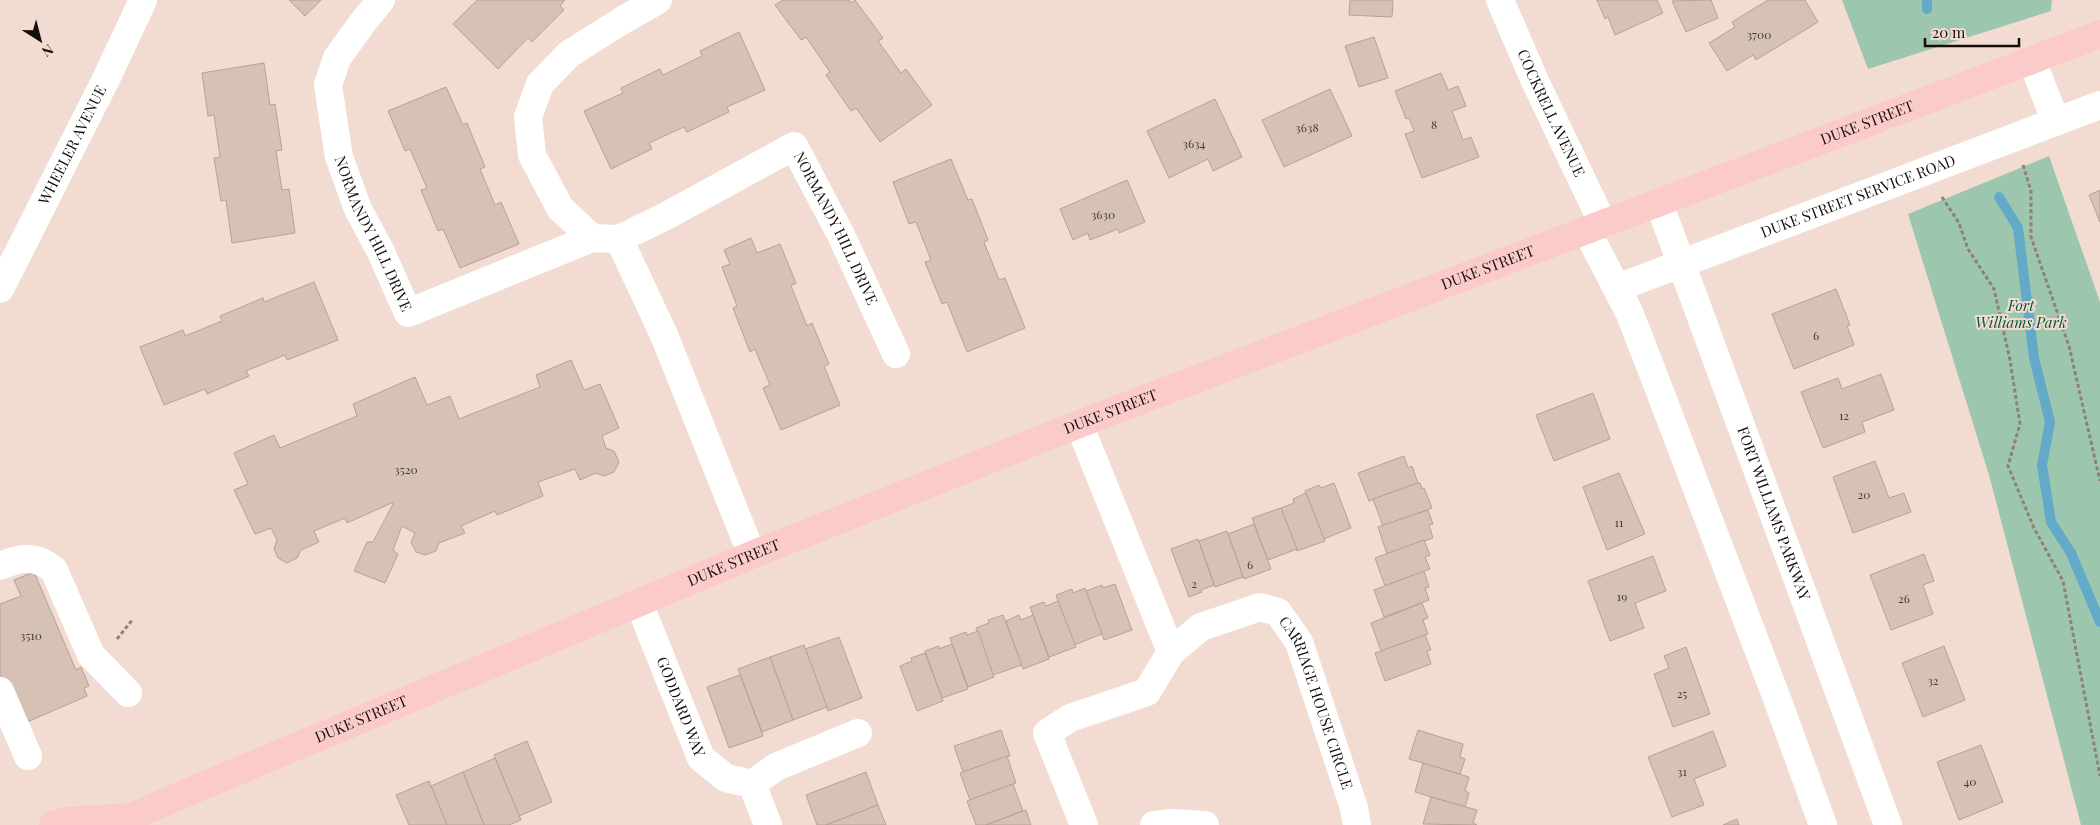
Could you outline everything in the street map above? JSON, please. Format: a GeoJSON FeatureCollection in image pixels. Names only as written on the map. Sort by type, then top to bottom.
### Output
{"type":"FeatureCollection","features":[{"type":"Feature","properties":{"kind":"main road","name":"DUKE STREET"},"geometry":{"type":"LineString","coordinates":[[52,825],[66,821],[122,821],[638,603],[1079,424],[2100,34]]}},
{"type":"Feature","properties":{"kind":"street","name":"WHEELER AVENUE"},"geometry":{"type":"LineString","coordinates":[[0,289],[103,85],[143,0]]}},
{"type":"Feature","properties":{"kind":"street","name":"NORMANDY HILL DRIVE"},"geometry":{"type":"LineString","coordinates":[[381,0],[338,58],[328,85],[339,157],[358,209],[381,252],[408,314],[592,238],[619,239],[666,216],[794,146],[841,235],[896,354]]}},
{"type":"Feature","properties":{"kind":"street"},"geometry":{"type":"LineString","coordinates":[[592,238],[560,208],[536,163],[532,155],[528,117],[540,84],[569,54],[658,0]]}},
{"type":"Feature","properties":{"kind":"street","name":"COCKRELL AVENUE"},"geometry":{"type":"LineString","coordinates":[[1500,0],[1595,228]]}},
{"type":"Feature","properties":{"kind":"street"},"geometry":{"type":"LineString","coordinates":[[2032,61],[2056,122]]}},
{"type":"Feature","properties":{"kind":"street","name":"DUKE STREET SERVICE ROAD"},"geometry":{"type":"LineString","coordinates":[[1617,288],[2100,105]]}},
{"type":"Feature","properties":{"kind":"street","name":"FORT WILLIAMS PARKWAY"},"geometry":{"type":"LineString","coordinates":[[1659,203],[1888,825]]}},
{"type":"Feature","properties":{"kind":"street"},"geometry":{"type":"LineString","coordinates":[[1595,228],[1617,288],[1650,363],[1823,825]]}},
{"type":"Feature","properties":{"kind":"street"},"geometry":{"type":"LineString","coordinates":[[619,239],[664,335],[752,556]]}},
{"type":"Feature","properties":{"kind":"street"},"geometry":{"type":"LineString","coordinates":[[1079,424],[1171,652]]}},
{"type":"Feature","properties":{"kind":"street"},"geometry":{"type":"LineString","coordinates":[[0,566],[27,557],[46,563],[54,570],[91,655],[128,693]]}},
{"type":"Feature","properties":{"kind":"street","name":"GODDARD WAY"},"geometry":{"type":"LineString","coordinates":[[638,603],[701,758],[726,778],[752,784]]}},
{"type":"Feature","properties":{"kind":"street","name":"CARRIAGE HOUSE CIRCLE"},"geometry":{"type":"LineString","coordinates":[[1084,825],[1047,733],[1070,718],[1147,692],[1171,652],[1201,627],[1260,607],[1278,612],[1299,642],[1358,825]]}},
{"type":"Feature","properties":{"kind":"street"},"geometry":{"type":"LineString","coordinates":[[0,691],[28,756]]}},
{"type":"Feature","properties":{"kind":"street"},"geometry":{"type":"LineString","coordinates":[[768,825],[752,784],[776,767],[858,733]]}},
{"type":"Feature","properties":{"kind":"street"},"geometry":{"type":"LineString","coordinates":[[1154,825],[1174,823],[1205,825]]}},
{"type":"Feature","properties":{"kind":"path"},"geometry":{"type":"LineString","coordinates":[[2014,138],[2031,191],[2031,238],[2069,346],[2100,480]]}},
{"type":"Feature","properties":{"kind":"path"},"geometry":{"type":"LineString","coordinates":[[1926,172],[1958,223],[1968,248],[1994,289],[2010,360],[2020,424],[2008,466],[2034,528],[2063,581],[2100,776]]}},
{"type":"Feature","properties":{"kind":"path"},"geometry":{"type":"LineString","coordinates":[[116,639],[133,619]]}},
{"type":"Feature","properties":{"kind":"green space"},"geometry":{"type":"Polygon","coordinates":[[[1842,0],[2052,0],[2051,11],[1868,69],[1842,0]]]}},
{"type":"Feature","properties":{"kind":"green space","name":"Fort Williams Park"},"geometry":{"type":"Polygon","coordinates":[[[2049,156],[2100,302],[2100,825],[2081,825],[1989,475],[1908,214],[2049,156]]]}},
{"type":"Feature","properties":{"kind":"building"},"geometry":{"type":"Polygon","coordinates":[[[289,0],[321,0],[305,16],[289,0]]]}},
{"type":"Feature","properties":{"kind":"building"},"geometry":{"type":"Polygon","coordinates":[[[477,0],[565,0],[560,6],[564,10],[532,42],[528,38],[498,69],[453,24],[477,0]]]}},
{"type":"Feature","properties":{"kind":"building"},"geometry":{"type":"Polygon","coordinates":[[[783,0],[849,0],[851,3],[855,0],[883,38],[878,41],[901,73],[906,69],[932,105],[880,142],[856,108],[851,111],[826,75],[830,72],[806,37],[801,40],[775,5],[783,0]]]}},
{"type":"Feature","properties":{"kind":"building"},"geometry":{"type":"Polygon","coordinates":[[[1350,0],[1393,0],[1392,17],[1349,15],[1350,0]]]}},
{"type":"Feature","properties":{"kind":"building"},"geometry":{"type":"Polygon","coordinates":[[[1597,0],[1657,0],[1663,13],[1615,35],[1608,17],[1605,19],[1597,0]]]}},
{"type":"Feature","properties":{"kind":"building"},"geometry":{"type":"Polygon","coordinates":[[[1711,0],[1718,18],[1686,32],[1672,1],[1711,0]]]}},
{"type":"Feature","properties":{"kind":"building"},"geometry":{"type":"Polygon","coordinates":[[[1768,0],[1805,0],[1818,22],[1756,60],[1753,55],[1727,71],[1709,43],[1735,27],[1732,22],[1768,0]]]}},
{"type":"Feature","properties":{"kind":"building"},"geometry":{"type":"Polygon","coordinates":[[[739,32],[765,90],[727,107],[729,112],[687,132],[684,127],[649,143],[652,149],[611,169],[584,111],[623,93],[621,88],[660,69],[663,75],[702,56],[700,51],[739,32]]]}},
{"type":"Feature","properties":{"kind":"building"},"geometry":{"type":"Polygon","coordinates":[[[1374,37],[1388,78],[1359,87],[1345,46],[1374,37]]]}},
{"type":"Feature","properties":{"kind":"building"},"geometry":{"type":"Polygon","coordinates":[[[264,63],[270,105],[275,104],[282,150],[276,151],[282,190],[289,189],[295,233],[232,243],[226,200],[221,201],[214,158],[220,157],[214,115],[208,116],[202,73],[264,63]]]}},
{"type":"Feature","properties":{"kind":"building"},"geometry":{"type":"Polygon","coordinates":[[[1441,73],[1448,90],[1458,86],[1466,106],[1452,111],[1463,140],[1471,137],[1479,157],[1422,178],[1405,134],[1414,131],[1409,118],[1406,119],[1395,91],[1441,73]]]}},
{"type":"Feature","properties":{"kind":"building"},"geometry":{"type":"Polygon","coordinates":[[[446,87],[463,125],[467,123],[485,167],[480,169],[495,205],[501,202],[519,244],[460,268],[443,229],[438,231],[421,190],[427,188],[410,149],[405,151],[388,111],[446,87]]]}},
{"type":"Feature","properties":{"kind":"building"},"geometry":{"type":"Polygon","coordinates":[[[1330,89],[1352,136],[1284,167],[1262,120],[1330,89]]]}},
{"type":"Feature","properties":{"kind":"building"},"geometry":{"type":"Polygon","coordinates":[[[1215,99],[1242,157],[1213,171],[1208,159],[1169,178],[1147,131],[1215,99]]]}},
{"type":"Feature","properties":{"kind":"building"},"geometry":{"type":"Polygon","coordinates":[[[951,159],[968,200],[972,199],[988,240],[984,242],[999,280],[1005,278],[1025,328],[967,352],[947,302],[942,304],[925,262],[931,260],[916,222],[909,224],[893,182],[951,159]]]}},
{"type":"Feature","properties":{"kind":"building"},"geometry":{"type":"Polygon","coordinates":[[[1127,180],[1145,222],[1119,233],[1118,229],[1090,240],[1088,233],[1073,240],[1060,209],[1127,180]]]}},
{"type":"Feature","properties":{"kind":"building"},"geometry":{"type":"Polygon","coordinates":[[[2100,190],[2100,222],[2089,195],[2100,190]]]}},
{"type":"Feature","properties":{"kind":"building"},"geometry":{"type":"Polygon","coordinates":[[[751,238],[757,253],[780,244],[796,283],[791,286],[807,326],[812,323],[829,364],[824,366],[840,405],[781,430],[763,388],[770,385],[755,349],[750,352],[733,308],[737,306],[722,267],[730,264],[724,250],[751,238]]]}},
{"type":"Feature","properties":{"kind":"building"},"geometry":{"type":"Polygon","coordinates":[[[314,282],[338,340],[287,360],[285,355],[246,371],[249,376],[207,394],[205,389],[164,405],[140,347],[183,330],[185,336],[222,321],[220,316],[263,298],[264,302],[314,282]]]}},
{"type":"Feature","properties":{"kind":"building"},"geometry":{"type":"Polygon","coordinates":[[[1836,289],[1850,325],[1847,326],[1854,345],[1794,369],[1772,314],[1836,289]]]}},
{"type":"Feature","properties":{"kind":"building"},"geometry":{"type":"Polygon","coordinates":[[[571,360],[584,390],[600,384],[619,428],[602,436],[606,448],[614,451],[619,462],[614,472],[604,476],[596,473],[580,480],[575,469],[538,482],[543,496],[497,515],[495,511],[461,526],[465,533],[439,543],[436,551],[425,555],[416,552],[411,542],[415,533],[402,526],[393,550],[398,554],[385,583],[354,571],[367,542],[373,542],[394,502],[347,523],[345,518],[314,531],[319,542],[301,550],[297,558],[287,563],[278,558],[274,549],[277,540],[271,528],[255,534],[234,490],[248,484],[234,453],[274,435],[280,448],[357,416],[353,404],[415,377],[427,405],[450,396],[459,419],[540,387],[536,375],[571,360]]]}},
{"type":"Feature","properties":{"kind":"building"},"geometry":{"type":"Polygon","coordinates":[[[1881,374],[1894,410],[1862,422],[1865,432],[1823,448],[1801,392],[1838,378],[1842,389],[1881,374]]]}},
{"type":"Feature","properties":{"kind":"building"},"geometry":{"type":"Polygon","coordinates":[[[1593,393],[1610,439],[1554,461],[1536,415],[1593,393]]]}},
{"type":"Feature","properties":{"kind":"building"},"geometry":{"type":"Polygon","coordinates":[[[1404,456],[1408,468],[1412,466],[1418,483],[1369,501],[1358,473],[1404,456]]]}},
{"type":"Feature","properties":{"kind":"building"},"geometry":{"type":"Polygon","coordinates":[[[1875,461],[1889,498],[1904,493],[1911,512],[1853,533],[1833,477],[1875,461]]]}},
{"type":"Feature","properties":{"kind":"building"},"geometry":{"type":"Polygon","coordinates":[[[1619,473],[1645,534],[1607,550],[1583,487],[1619,473]]]}},
{"type":"Feature","properties":{"kind":"building"},"geometry":{"type":"Polygon","coordinates":[[[1334,483],[1351,528],[1324,539],[1305,491],[1319,485],[1321,488],[1334,483]]]}},
{"type":"Feature","properties":{"kind":"building"},"geometry":{"type":"Polygon","coordinates":[[[1420,483],[1422,489],[1424,488],[1432,508],[1383,526],[1373,499],[1420,483]]]}},
{"type":"Feature","properties":{"kind":"building"},"geometry":{"type":"Polygon","coordinates":[[[1306,493],[1325,541],[1297,551],[1281,508],[1294,503],[1293,499],[1306,493]]]}},
{"type":"Feature","properties":{"kind":"building"},"geometry":{"type":"Polygon","coordinates":[[[1281,508],[1297,549],[1268,560],[1252,518],[1281,508]]]}},
{"type":"Feature","properties":{"kind":"building"},"geometry":{"type":"Polygon","coordinates":[[[1428,510],[1433,524],[1429,525],[1433,538],[1387,554],[1378,527],[1428,510]]]}},
{"type":"Feature","properties":{"kind":"building"},"geometry":{"type":"Polygon","coordinates":[[[1254,524],[1271,569],[1244,579],[1228,534],[1254,524]]]}},
{"type":"Feature","properties":{"kind":"building"},"geometry":{"type":"Polygon","coordinates":[[[1227,531],[1243,577],[1215,587],[1199,541],[1227,531]]]}},
{"type":"Feature","properties":{"kind":"building"},"geometry":{"type":"Polygon","coordinates":[[[1198,539],[1214,585],[1189,597],[1171,549],[1198,539]]]}},
{"type":"Feature","properties":{"kind":"building"},"geometry":{"type":"Polygon","coordinates":[[[1424,540],[1430,555],[1425,557],[1430,569],[1385,586],[1375,558],[1424,540]]]}},
{"type":"Feature","properties":{"kind":"building"},"geometry":{"type":"Polygon","coordinates":[[[1924,554],[1934,581],[1923,585],[1933,614],[1891,630],[1870,575],[1924,554]]]}},
{"type":"Feature","properties":{"kind":"building"},"geometry":{"type":"Polygon","coordinates":[[[1653,556],[1666,591],[1635,603],[1644,628],[1610,641],[1588,581],[1653,556]]]}},
{"type":"Feature","properties":{"kind":"building"},"geometry":{"type":"Polygon","coordinates":[[[1424,571],[1429,587],[1425,588],[1429,600],[1384,617],[1374,590],[1424,571]]]}},
{"type":"Feature","properties":{"kind":"building"},"geometry":{"type":"Polygon","coordinates":[[[34,572],[76,670],[81,667],[89,686],[84,688],[87,696],[27,722],[14,710],[0,677],[0,604],[21,596],[14,580],[34,572]]]}},
{"type":"Feature","properties":{"kind":"building"},"geometry":{"type":"Polygon","coordinates":[[[1115,584],[1132,630],[1104,640],[1086,591],[1102,585],[1103,588],[1115,584]]]}},
{"type":"Feature","properties":{"kind":"building"},"geometry":{"type":"Polygon","coordinates":[[[1085,588],[1102,634],[1074,645],[1056,595],[1072,589],[1073,593],[1085,588]]]}},
{"type":"Feature","properties":{"kind":"building"},"geometry":{"type":"Polygon","coordinates":[[[1058,601],[1076,647],[1049,657],[1030,607],[1044,602],[1046,606],[1058,601]]]}},
{"type":"Feature","properties":{"kind":"building"},"geometry":{"type":"Polygon","coordinates":[[[1422,603],[1428,618],[1423,620],[1428,634],[1381,651],[1371,623],[1422,603]]]}},
{"type":"Feature","properties":{"kind":"building"},"geometry":{"type":"Polygon","coordinates":[[[1003,615],[1022,665],[993,675],[976,628],[989,623],[988,620],[1003,615]]]}},
{"type":"Feature","properties":{"kind":"building"},"geometry":{"type":"Polygon","coordinates":[[[1019,615],[1021,620],[1033,615],[1049,659],[1023,669],[1006,621],[1019,615]]]}},
{"type":"Feature","properties":{"kind":"building"},"geometry":{"type":"Polygon","coordinates":[[[978,631],[994,677],[968,687],[950,638],[966,632],[967,635],[978,631]]]}},
{"type":"Feature","properties":{"kind":"building"},"geometry":{"type":"Polygon","coordinates":[[[1425,635],[1431,650],[1427,651],[1431,664],[1385,681],[1375,653],[1425,635]]]}},
{"type":"Feature","properties":{"kind":"building"},"geometry":{"type":"Polygon","coordinates":[[[839,637],[862,698],[828,711],[805,649],[839,637]]]}},
{"type":"Feature","properties":{"kind":"building"},"geometry":{"type":"Polygon","coordinates":[[[952,644],[968,689],[942,698],[925,651],[939,646],[939,649],[952,644]]]}},
{"type":"Feature","properties":{"kind":"building"},"geometry":{"type":"Polygon","coordinates":[[[804,645],[827,707],[793,720],[770,657],[804,645]]]}},
{"type":"Feature","properties":{"kind":"building"},"geometry":{"type":"Polygon","coordinates":[[[1944,646],[1965,700],[1923,717],[1902,663],[1944,646]]]}},
{"type":"Feature","properties":{"kind":"building"},"geometry":{"type":"Polygon","coordinates":[[[1686,647],[1710,714],[1673,727],[1654,674],[1669,668],[1664,656],[1686,647]]]}},
{"type":"Feature","properties":{"kind":"building"},"geometry":{"type":"Polygon","coordinates":[[[925,653],[943,701],[917,711],[900,666],[912,661],[911,658],[925,653]]]}},
{"type":"Feature","properties":{"kind":"building"},"geometry":{"type":"Polygon","coordinates":[[[770,657],[793,720],[762,732],[738,669],[770,657]]]}},
{"type":"Feature","properties":{"kind":"building"},"geometry":{"type":"Polygon","coordinates":[[[740,675],[763,736],[729,748],[707,687],[740,675]]]}},
{"type":"Feature","properties":{"kind":"building"},"geometry":{"type":"Polygon","coordinates":[[[1001,730],[1010,756],[963,772],[954,746],[1001,730]]]}},
{"type":"Feature","properties":{"kind":"building"},"geometry":{"type":"Polygon","coordinates":[[[1418,730],[1463,744],[1460,757],[1465,759],[1460,774],[1409,759],[1418,730]]]}},
{"type":"Feature","properties":{"kind":"building"},"geometry":{"type":"Polygon","coordinates":[[[1713,731],[1726,766],[1694,779],[1704,805],[1672,817],[1648,757],[1713,731]]]}},
{"type":"Feature","properties":{"kind":"building"},"geometry":{"type":"Polygon","coordinates":[[[527,741],[552,802],[519,816],[494,755],[527,741]]]}},
{"type":"Feature","properties":{"kind":"building"},"geometry":{"type":"Polygon","coordinates":[[[1981,745],[2003,802],[1959,820],[1937,762],[1981,745]]]}},
{"type":"Feature","properties":{"kind":"building"},"geometry":{"type":"Polygon","coordinates":[[[1007,756],[1016,783],[970,800],[960,773],[1007,756]]]}},
{"type":"Feature","properties":{"kind":"building"},"geometry":{"type":"Polygon","coordinates":[[[495,758],[521,820],[509,825],[484,825],[463,772],[495,758]]]}},
{"type":"Feature","properties":{"kind":"building"},"geometry":{"type":"Polygon","coordinates":[[[1423,763],[1469,777],[1465,791],[1469,793],[1465,807],[1415,792],[1423,763]]]}},
{"type":"Feature","properties":{"kind":"building"},"geometry":{"type":"Polygon","coordinates":[[[463,772],[484,825],[447,825],[431,786],[463,772]]]}},
{"type":"Feature","properties":{"kind":"building"},"geometry":{"type":"Polygon","coordinates":[[[866,772],[878,805],[826,825],[817,825],[806,795],[866,772]]]}},
{"type":"Feature","properties":{"kind":"building"},"geometry":{"type":"Polygon","coordinates":[[[429,781],[447,825],[409,825],[396,795],[429,781]]]}},
{"type":"Feature","properties":{"kind":"building"},"geometry":{"type":"Polygon","coordinates":[[[1013,784],[1023,811],[986,825],[976,825],[967,801],[1013,784]]]}},
{"type":"Feature","properties":{"kind":"building"},"geometry":{"type":"Polygon","coordinates":[[[1431,797],[1477,810],[1473,823],[1477,825],[1423,824],[1431,797]]]}},
{"type":"Feature","properties":{"kind":"building"},"geometry":{"type":"Polygon","coordinates":[[[878,805],[886,825],[826,825],[878,805]]]}},
{"type":"Feature","properties":{"kind":"building"},"geometry":{"type":"Polygon","coordinates":[[[1026,810],[1031,825],[986,825],[1023,811],[1026,810]]]}},
{"type":"Feature","properties":{"kind":"building"},"geometry":{"type":"Polygon","coordinates":[[[1737,819],[1739,825],[1723,825],[1737,819]]]}},
{"type":"Feature","properties":{"kind":"waterway"},"geometry":{"type":"LineString","coordinates":[[1927,0],[1927,9]]}},
{"type":"Feature","properties":{"kind":"waterway"},"geometry":{"type":"LineString","coordinates":[[1999,197],[2018,228],[2034,358],[2050,422],[2042,465],[2051,522],[2071,553],[2100,622]]}}]}
